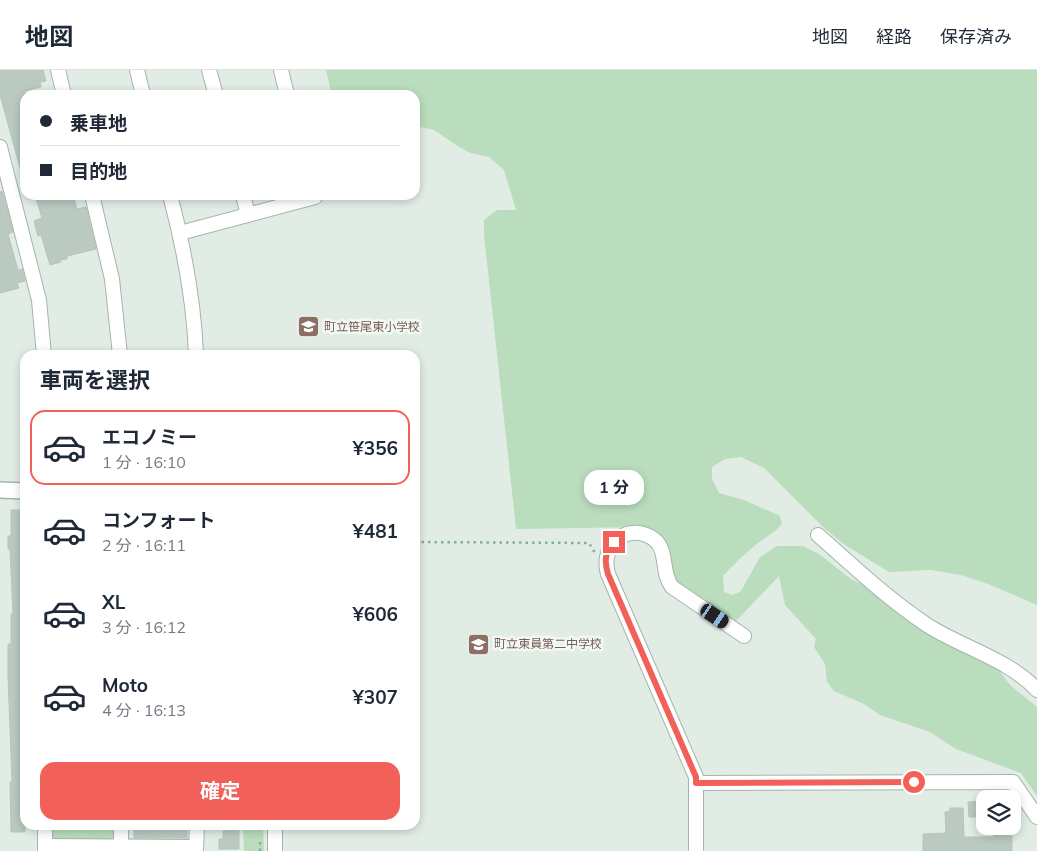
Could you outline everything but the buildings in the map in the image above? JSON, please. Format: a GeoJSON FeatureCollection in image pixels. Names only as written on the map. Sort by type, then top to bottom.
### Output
{"type":"FeatureCollection","features":[{"type":"Feature","properties":{"kind":"street"},"geometry":{"type":"LineString","coordinates":[[58,70],[63,90]]}},
{"type":"Feature","properties":{"kind":"street"},"geometry":{"type":"LineString","coordinates":[[137,70],[142,90]]}},
{"type":"Feature","properties":{"kind":"street"},"geometry":{"type":"LineString","coordinates":[[210,70],[215,90]]}},
{"type":"Feature","properties":{"kind":"street"},"geometry":{"type":"LineString","coordinates":[[281,70],[286,90]]}},
{"type":"Feature","properties":{"kind":"street"},"geometry":{"type":"LineString","coordinates":[[0,147],[40,300],[44,350]]}},
{"type":"Feature","properties":{"kind":"street"},"geometry":{"type":"LineString","coordinates":[[93,200],[112,279],[119,350]]}},
{"type":"Feature","properties":{"kind":"street"},"geometry":{"type":"LineString","coordinates":[[171,200],[180,233],[193,304],[196,350]]}},
{"type":"Feature","properties":{"kind":"street"},"geometry":{"type":"LineString","coordinates":[[244,200],[248,215]]}},
{"type":"Feature","properties":{"kind":"street"},"geometry":{"type":"LineString","coordinates":[[180,233],[304,200]]}},
{"type":"Feature","properties":{"kind":"street"},"geometry":{"type":"LineString","coordinates":[[0,490],[20,490]]}},
{"type":"Feature","properties":{"kind":"street"},"geometry":{"type":"LineString","coordinates":[[696,851],[696,777],[608,574],[605,565],[606,554],[614,542],[634,533],[657,541],[660,546],[667,581],[672,587],[744,636]]}},
{"type":"Feature","properties":{"kind":"street"},"geometry":{"type":"LineString","coordinates":[[818,534],[865,577],[927,624],[960,644],[1017,672],[1037,690]]}},
{"type":"Feature","properties":{"kind":"street"},"geometry":{"type":"LineString","coordinates":[[696,783],[1014,782],[1037,817]]}},
{"type":"Feature","properties":{"kind":"street"},"geometry":{"type":"LineString","coordinates":[[45,830],[45,849],[121,846],[196,849],[196,830]]}},
{"type":"Feature","properties":{"kind":"street"},"geometry":{"type":"LineString","coordinates":[[121,830],[121,846]]}},
{"type":"Feature","properties":{"kind":"street"},"geometry":{"type":"LineString","coordinates":[[275,830],[275,851]]}},
{"type":"Feature","properties":{"kind":"path"},"geometry":{"type":"LineString","coordinates":[[420,542],[589,543],[608,574]]}},
{"type":"Feature","properties":{"kind":"green space"},"geometry":{"type":"Polygon","coordinates":[[[326,70],[1037,70],[1037,605],[988,584],[961,575],[931,570],[889,572],[845,545],[823,527],[764,468],[741,457],[725,459],[712,467],[712,479],[719,493],[744,500],[780,516],[782,524],[735,563],[723,576],[724,592],[733,595],[741,591],[760,557],[777,546],[803,546],[819,554],[851,579],[884,595],[998,669],[1010,685],[1037,707],[1037,796],[1021,773],[956,749],[930,732],[880,715],[864,704],[834,691],[827,682],[825,664],[814,647],[816,639],[785,605],[779,576],[736,621],[676,585],[664,541],[655,532],[640,527],[516,529],[484,235],[484,220],[497,210],[516,210],[504,170],[489,157],[471,153],[434,130],[420,127],[420,90],[331,90],[326,70]]]}},
{"type":"Feature","properties":{"kind":"green space"},"geometry":{"type":"Polygon","coordinates":[[[51,830],[115,830],[115,837],[108,840],[57,840],[52,837],[51,830]]]}},
{"type":"Feature","properties":{"kind":"green space"},"geometry":{"type":"Polygon","coordinates":[[[243,830],[263,830],[264,851],[244,851],[243,830]]]}},
{"type":"Feature","properties":{"kind":"place","name":"町立笹尾東小学校"},"geometry":{"type":"Point","coordinates":[308,327]}},
{"type":"Feature","properties":{"kind":"place","name":"町立東員第二中学校"},"geometry":{"type":"Point","coordinates":[478,644]}},
{"type":"Feature","properties":{"kind":"route"},"geometry":{"type":"LineString","coordinates":[[614,542],[606,554],[605,565],[608,574],[696,777],[696,783],[914,782]]}}]}
